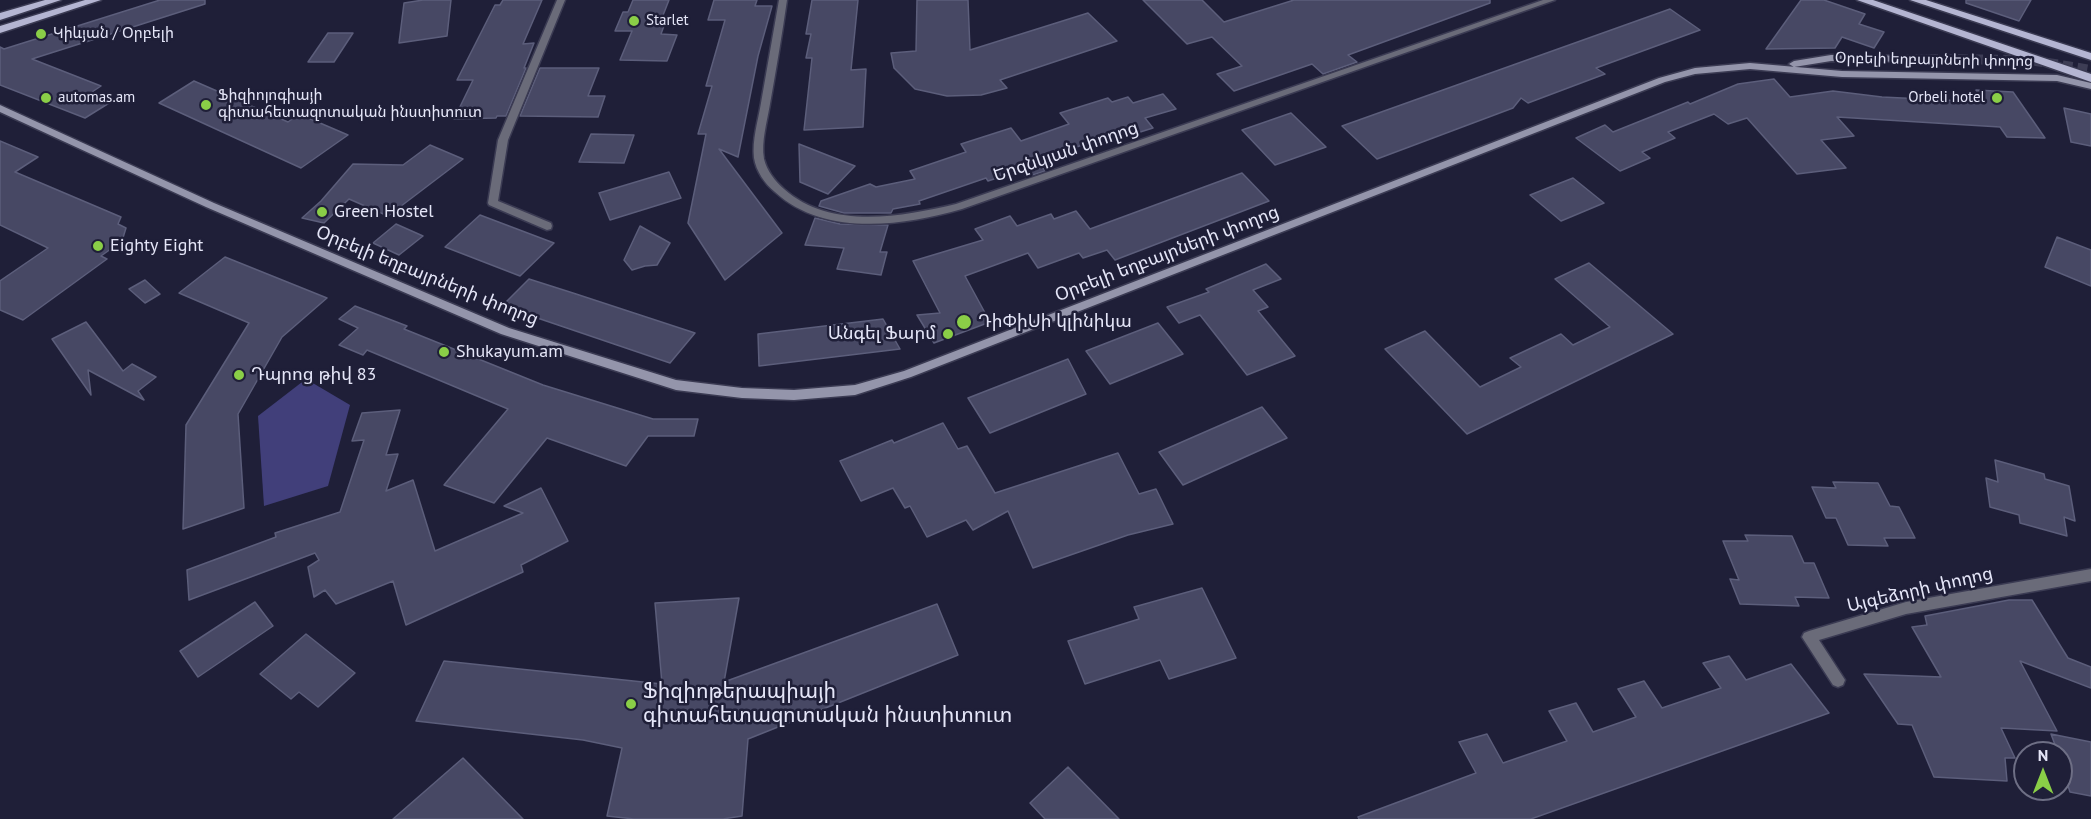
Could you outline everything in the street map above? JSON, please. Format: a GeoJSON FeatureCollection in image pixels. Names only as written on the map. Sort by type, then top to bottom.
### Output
{"type":"FeatureCollection","features":[{"type":"Feature","properties":{"kind":"main road"},"geometry":{"type":"LineString","coordinates":[[0,17],[56,0]]}},
{"type":"Feature","properties":{"kind":"main road"},"geometry":{"type":"LineString","coordinates":[[0,30],[96,0]]}},
{"type":"Feature","properties":{"kind":"main road"},"geometry":{"type":"LineString","coordinates":[[1862,0],[2091,78]]}},
{"type":"Feature","properties":{"kind":"main road"},"geometry":{"type":"LineString","coordinates":[[1916,0],[2091,57]]}},
{"type":"Feature","properties":{"kind":"street"},"geometry":{"type":"LineString","coordinates":[[547,226],[493,203],[503,140],[561,0]]}},
{"type":"Feature","properties":{"kind":"street","name":"Երզնկյան փողոց"},"geometry":{"type":"LineString","coordinates":[[783,0],[759,141],[758,159],[764,173],[783,196],[810,212],[851,219],[926,216],[958,207],[1551,0]]}},
{"type":"Feature","properties":{"kind":"street","name":"Օրբելի եղբայրների փողոց"},"geometry":{"type":"LineString","coordinates":[[1775,67],[1831,58],[1928,59]]}},
{"type":"Feature","properties":{"kind":"street","name":"Օրբելի եղբայրների փողոց"},"geometry":{"type":"LineString","coordinates":[[0,108],[210,205],[505,331],[675,385],[742,393],[794,395],[855,390],[915,371],[1662,80],[1695,71],[1729,66],[1775,67],[1842,74],[2057,78],[2091,86]]}},
{"type":"Feature","properties":{"kind":"street","name":"Այգեձորի փողոց"},"geometry":{"type":"LineString","coordinates":[[1838,680],[1809,637],[1914,606],[2091,574]]}},
{"type":"Feature","properties":{"kind":"shaded area"},"geometry":{"type":"Polygon","coordinates":[[[306,379],[350,405],[328,486],[264,506],[258,416],[306,379]]]}},
{"type":"Feature","properties":{"kind":"building"},"geometry":{"type":"Polygon","coordinates":[[[160,0],[205,0],[205,4],[32,59],[101,86],[92,92],[114,100],[85,118],[0,85],[0,47],[4,49],[160,0]]]}},
{"type":"Feature","properties":{"kind":"building"},"geometry":{"type":"Polygon","coordinates":[[[451,0],[447,36],[399,43],[404,3],[451,0]]]}},
{"type":"Feature","properties":{"kind":"building"},"geometry":{"type":"Polygon","coordinates":[[[503,0],[542,0],[523,44],[534,43],[524,68],[526,68],[506,116],[454,119],[473,80],[457,80],[495,5],[500,5],[503,0]]]}},
{"type":"Feature","properties":{"kind":"building"},"geometry":{"type":"Polygon","coordinates":[[[633,0],[669,0],[660,23],[665,23],[661,34],[677,35],[667,61],[620,60],[632,31],[615,31],[623,12],[628,12],[633,0]]]}},
{"type":"Feature","properties":{"kind":"building"},"geometry":{"type":"Polygon","coordinates":[[[714,0],[757,0],[755,6],[772,6],[758,56],[738,157],[719,149],[782,233],[725,280],[688,223],[706,134],[698,134],[712,86],[706,86],[725,20],[708,20],[714,0]]]}},
{"type":"Feature","properties":{"kind":"building"},"geometry":{"type":"Polygon","coordinates":[[[812,0],[858,0],[851,70],[866,69],[863,127],[804,130],[812,58],[806,58],[811,34],[806,34],[812,0]]]}},
{"type":"Feature","properties":{"kind":"building"},"geometry":{"type":"Polygon","coordinates":[[[917,0],[968,0],[970,50],[1088,13],[1117,41],[1000,80],[1007,88],[981,95],[947,96],[915,89],[894,68],[891,53],[916,51],[917,0]]]}},
{"type":"Feature","properties":{"kind":"building"},"geometry":{"type":"Polygon","coordinates":[[[1143,0],[1202,0],[1224,22],[1294,0],[1490,0],[1490,3],[1348,55],[1357,62],[1323,74],[1312,64],[1234,91],[1217,74],[1242,66],[1212,37],[1187,44],[1143,0]]]}},
{"type":"Feature","properties":{"kind":"building"},"geometry":{"type":"Polygon","coordinates":[[[1801,0],[1824,0],[1865,14],[1859,24],[1884,32],[1874,48],[1842,37],[1835,48],[1766,49],[1801,0]]]}},
{"type":"Feature","properties":{"kind":"building"},"geometry":{"type":"Polygon","coordinates":[[[1966,0],[2031,0],[2019,21],[1966,3],[1966,0]]]}},
{"type":"Feature","properties":{"kind":"building"},"geometry":{"type":"Polygon","coordinates":[[[1670,9],[1700,30],[1596,68],[1605,74],[1528,103],[1521,98],[1513,108],[1377,159],[1342,126],[1670,9]]]}},
{"type":"Feature","properties":{"kind":"building"},"geometry":{"type":"Polygon","coordinates":[[[328,33],[353,33],[334,62],[308,62],[328,33]]]}},
{"type":"Feature","properties":{"kind":"building"},"geometry":{"type":"Polygon","coordinates":[[[540,68],[599,68],[588,96],[605,96],[598,117],[520,116],[540,68]]]}},
{"type":"Feature","properties":{"kind":"building"},"geometry":{"type":"Polygon","coordinates":[[[1774,79],[1790,97],[1833,91],[1882,97],[1984,102],[1976,90],[2013,92],[2045,138],[2007,137],[2000,127],[1837,117],[1854,136],[1821,140],[1846,168],[1797,174],[1747,118],[1728,124],[1714,114],[1668,132],[1675,138],[1642,152],[1650,158],[1620,171],[1576,138],[1605,125],[1613,132],[1738,84],[1774,79]]]}},
{"type":"Feature","properties":{"kind":"building"},"geometry":{"type":"Polygon","coordinates":[[[194,81],[288,122],[299,114],[348,135],[301,168],[159,103],[194,81]]]}},
{"type":"Feature","properties":{"kind":"building"},"geometry":{"type":"Polygon","coordinates":[[[1163,94],[1176,109],[1145,118],[1153,128],[1089,148],[1085,144],[1038,161],[1045,171],[1026,177],[1021,170],[988,181],[986,178],[919,201],[920,204],[893,209],[891,213],[844,213],[819,206],[821,201],[870,184],[876,187],[915,179],[910,171],[966,152],[961,144],[1011,128],[1021,141],[1069,124],[1060,113],[1108,98],[1112,102],[1128,97],[1133,103],[1163,94]]]}},
{"type":"Feature","properties":{"kind":"building"},"geometry":{"type":"Polygon","coordinates":[[[2064,108],[2091,114],[2091,146],[2071,142],[2064,108]]]}},
{"type":"Feature","properties":{"kind":"building"},"geometry":{"type":"Polygon","coordinates":[[[1291,113],[1326,147],[1275,165],[1242,130],[1291,113]]]}},
{"type":"Feature","properties":{"kind":"building"},"geometry":{"type":"Polygon","coordinates":[[[591,134],[634,135],[624,163],[579,162],[591,134]]]}},
{"type":"Feature","properties":{"kind":"building"},"geometry":{"type":"Polygon","coordinates":[[[0,141],[38,157],[15,172],[121,217],[118,224],[126,228],[122,241],[101,256],[107,259],[23,320],[0,310],[0,281],[48,248],[0,225],[0,141]]]}},
{"type":"Feature","properties":{"kind":"building"},"geometry":{"type":"Polygon","coordinates":[[[799,144],[855,166],[828,194],[800,182],[799,144]]]}},
{"type":"Feature","properties":{"kind":"building"},"geometry":{"type":"Polygon","coordinates":[[[430,145],[463,159],[388,216],[349,199],[324,223],[302,218],[321,201],[353,164],[403,165],[430,145]]]}},
{"type":"Feature","properties":{"kind":"building"},"geometry":{"type":"Polygon","coordinates":[[[669,172],[681,198],[610,220],[599,193],[669,172]]]}},
{"type":"Feature","properties":{"kind":"building"},"geometry":{"type":"Polygon","coordinates":[[[1242,173],[1269,201],[1115,260],[1107,250],[1083,258],[1079,253],[1038,268],[1028,253],[965,276],[990,322],[934,343],[917,315],[940,313],[913,261],[983,240],[975,229],[1010,216],[1017,226],[1051,214],[1054,219],[1076,211],[1090,229],[1242,173]]]}},
{"type":"Feature","properties":{"kind":"building"},"geometry":{"type":"Polygon","coordinates":[[[1573,178],[1604,203],[1561,221],[1530,195],[1573,178]]]}},
{"type":"Feature","properties":{"kind":"building"},"geometry":{"type":"Polygon","coordinates":[[[480,215],[554,243],[520,276],[445,247],[480,215]]]}},
{"type":"Feature","properties":{"kind":"building"},"geometry":{"type":"Polygon","coordinates":[[[815,218],[840,224],[888,225],[880,252],[887,252],[881,275],[837,269],[844,248],[805,245],[815,218]]]}},
{"type":"Feature","properties":{"kind":"building"},"geometry":{"type":"Polygon","coordinates":[[[396,224],[423,236],[399,255],[373,243],[396,224]]]}},
{"type":"Feature","properties":{"kind":"building"},"geometry":{"type":"Polygon","coordinates":[[[640,226],[670,243],[657,265],[632,270],[624,260],[640,226]]]}},
{"type":"Feature","properties":{"kind":"building"},"geometry":{"type":"Polygon","coordinates":[[[2057,237],[2091,250],[2091,286],[2045,267],[2057,237]]]}},
{"type":"Feature","properties":{"kind":"building","name":"Դպրոց թիվ 83"},"geometry":{"type":"Polygon","coordinates":[[[225,257],[327,298],[282,337],[238,414],[244,508],[183,529],[186,425],[249,323],[179,293],[225,257]]]}},
{"type":"Feature","properties":{"kind":"building"},"geometry":{"type":"Polygon","coordinates":[[[1589,263],[1673,334],[1467,434],[1385,349],[1425,331],[1480,387],[1521,367],[1510,358],[1561,334],[1573,345],[1610,327],[1555,279],[1589,263]]]}},
{"type":"Feature","properties":{"kind":"building"},"geometry":{"type":"Polygon","coordinates":[[[1266,264],[1281,279],[1253,290],[1268,307],[1258,311],[1295,356],[1247,375],[1200,315],[1179,323],[1167,307],[1209,292],[1206,289],[1266,264]]]}},
{"type":"Feature","properties":{"kind":"building"},"geometry":{"type":"Polygon","coordinates":[[[529,279],[695,333],[670,363],[502,306],[529,279]]]}},
{"type":"Feature","properties":{"kind":"building"},"geometry":{"type":"Polygon","coordinates":[[[145,280],[160,294],[145,303],[129,289],[145,280]]]}},
{"type":"Feature","properties":{"kind":"building"},"geometry":{"type":"Polygon","coordinates":[[[355,306],[407,326],[404,329],[543,385],[653,419],[698,419],[694,436],[648,436],[626,466],[547,438],[494,503],[444,485],[508,409],[367,350],[363,355],[339,345],[358,328],[339,319],[355,306]]]}},
{"type":"Feature","properties":{"kind":"building"},"geometry":{"type":"Polygon","coordinates":[[[883,319],[900,349],[759,366],[758,334],[883,319]]]}},
{"type":"Feature","properties":{"kind":"building"},"geometry":{"type":"Polygon","coordinates":[[[86,322],[123,371],[132,364],[156,377],[138,391],[144,400],[88,370],[91,395],[52,339],[86,322]]]}},
{"type":"Feature","properties":{"kind":"building"},"geometry":{"type":"Polygon","coordinates":[[[1158,323],[1183,354],[1110,384],[1086,351],[1158,323]]]}},
{"type":"Feature","properties":{"kind":"building"},"geometry":{"type":"Polygon","coordinates":[[[1068,359],[1086,394],[990,433],[968,398],[1068,359]]]}},
{"type":"Feature","properties":{"kind":"building"},"geometry":{"type":"Polygon","coordinates":[[[1262,407],[1287,438],[1183,485],[1159,452],[1262,407]]]}},
{"type":"Feature","properties":{"kind":"building"},"geometry":{"type":"Polygon","coordinates":[[[400,410],[386,455],[398,454],[386,491],[413,480],[435,551],[523,513],[504,506],[541,488],[568,541],[521,565],[523,572],[406,625],[393,581],[336,604],[325,590],[314,597],[308,567],[319,560],[315,553],[189,600],[187,570],[276,537],[275,533],[340,512],[364,440],[352,441],[362,413],[400,410]]]}},
{"type":"Feature","properties":{"kind":"building"},"geometry":{"type":"Polygon","coordinates":[[[943,423],[958,449],[967,446],[995,493],[1118,453],[1139,494],[1156,489],[1173,524],[1128,535],[1033,568],[1008,511],[973,530],[966,520],[927,537],[910,506],[905,508],[893,488],[861,501],[840,461],[892,440],[894,443],[943,423]]]}},
{"type":"Feature","properties":{"kind":"building"},"geometry":{"type":"Polygon","coordinates":[[[1995,460],[2044,474],[2045,479],[2069,486],[2075,521],[2064,517],[2067,536],[2020,523],[2019,515],[1990,507],[1986,478],[1998,482],[1995,460]]]}},
{"type":"Feature","properties":{"kind":"building"},"geometry":{"type":"Polygon","coordinates":[[[1833,482],[1878,483],[1890,506],[1899,507],[1915,538],[1884,538],[1888,546],[1848,545],[1836,518],[1826,518],[1812,487],[1836,488],[1833,482]]]}},
{"type":"Feature","properties":{"kind":"building"},"geometry":{"type":"Polygon","coordinates":[[[1745,535],[1792,536],[1804,563],[1814,563],[1829,598],[1795,597],[1799,606],[1740,604],[1730,579],[1739,580],[1723,541],[1748,541],[1745,535]]]}},
{"type":"Feature","properties":{"kind":"building"},"geometry":{"type":"Polygon","coordinates":[[[1202,588],[1236,658],[1169,679],[1160,660],[1085,684],[1068,641],[1139,619],[1134,607],[1202,588]]]}},
{"type":"Feature","properties":{"kind":"building","name":"Ֆիզիոթերապիայի գիտահետազոտական ինստիտուտ"},"geometry":{"type":"Polygon","coordinates":[[[739,598],[724,682],[937,604],[958,655],[748,739],[742,816],[723,819],[634,819],[607,816],[622,748],[583,740],[416,721],[444,661],[662,684],[655,603],[739,598]]]}},
{"type":"Feature","properties":{"kind":"building"},"geometry":{"type":"Polygon","coordinates":[[[2009,600],[2032,600],[2068,658],[2091,667],[2091,688],[2020,661],[2057,731],[2001,728],[2013,754],[2013,758],[2005,758],[2007,781],[1934,777],[1912,725],[1898,724],[1864,674],[1941,677],[1912,627],[1927,625],[1925,616],[2009,600]]]}},
{"type":"Feature","properties":{"kind":"building"},"geometry":{"type":"Polygon","coordinates":[[[255,602],[273,626],[198,677],[180,651],[255,602]]]}},
{"type":"Feature","properties":{"kind":"building"},"geometry":{"type":"Polygon","coordinates":[[[306,634],[355,673],[318,707],[299,692],[291,699],[260,674],[306,634]]]}},
{"type":"Feature","properties":{"kind":"building"},"geometry":{"type":"Polygon","coordinates":[[[1729,656],[1746,680],[1791,664],[1829,713],[1531,819],[1359,819],[1358,817],[1476,773],[1459,742],[1487,734],[1503,763],[1567,741],[1549,711],[1576,703],[1593,732],[1636,717],[1618,689],[1644,681],[1662,708],[1721,688],[1703,663],[1729,656]]]}},
{"type":"Feature","properties":{"kind":"building"},"geometry":{"type":"Polygon","coordinates":[[[2051,734],[2091,742],[2091,796],[2073,793],[2073,741],[2054,741],[2051,734]]]}},
{"type":"Feature","properties":{"kind":"building"},"geometry":{"type":"Polygon","coordinates":[[[463,758],[523,819],[393,819],[463,758]]]}},
{"type":"Feature","properties":{"kind":"building"},"geometry":{"type":"Polygon","coordinates":[[[1068,767],[1119,819],[1045,819],[1030,803],[1068,767]]]}},
{"type":"Feature","properties":{"kind":"tunnel"},"geometry":{"type":"LineString","coordinates":[[1928,59],[2030,60],[2091,70]]}},
{"type":"Feature","properties":{"kind":"place","name":"Starlet"},"geometry":{"type":"Point","coordinates":[634,21]}},
{"type":"Feature","properties":{"kind":"place","name":"Կիևյան / Օրբելի"},"geometry":{"type":"Point","coordinates":[41,34]}},
{"type":"Feature","properties":{"kind":"place","name":"automas.am"},"geometry":{"type":"Point","coordinates":[46,98]}},
{"type":"Feature","properties":{"kind":"place","name":"Orbeli hotel"},"geometry":{"type":"Point","coordinates":[1997,98]}},
{"type":"Feature","properties":{"kind":"place","name":"Ֆիզիոլոգիայի գիտահետազոտական ինստիտուտ"},"geometry":{"type":"Point","coordinates":[206,105]}},
{"type":"Feature","properties":{"kind":"place","name":"Green Hostel"},"geometry":{"type":"Point","coordinates":[322,212]}},
{"type":"Feature","properties":{"kind":"place","name":"Eighty Eight"},"geometry":{"type":"Point","coordinates":[98,246]}},
{"type":"Feature","properties":{"kind":"place","name":"ԴիՓիՍի կլինիկա"},"geometry":{"type":"Point","coordinates":[964,322]}},
{"type":"Feature","properties":{"kind":"place","name":"Անգել Ֆարմ"},"geometry":{"type":"Point","coordinates":[948,334]}},
{"type":"Feature","properties":{"kind":"place","name":"Shukayum.am"},"geometry":{"type":"Point","coordinates":[444,352]}},
{"type":"Feature","properties":{"kind":"place","name":"Դպրոց թիվ 83"},"geometry":{"type":"Point","coordinates":[239,375]}},
{"type":"Feature","properties":{"kind":"place","name":"Ֆիզիոթերապիայի գիտահետազոտական ինստիտուտ"},"geometry":{"type":"Point","coordinates":[631,704]}}]}
